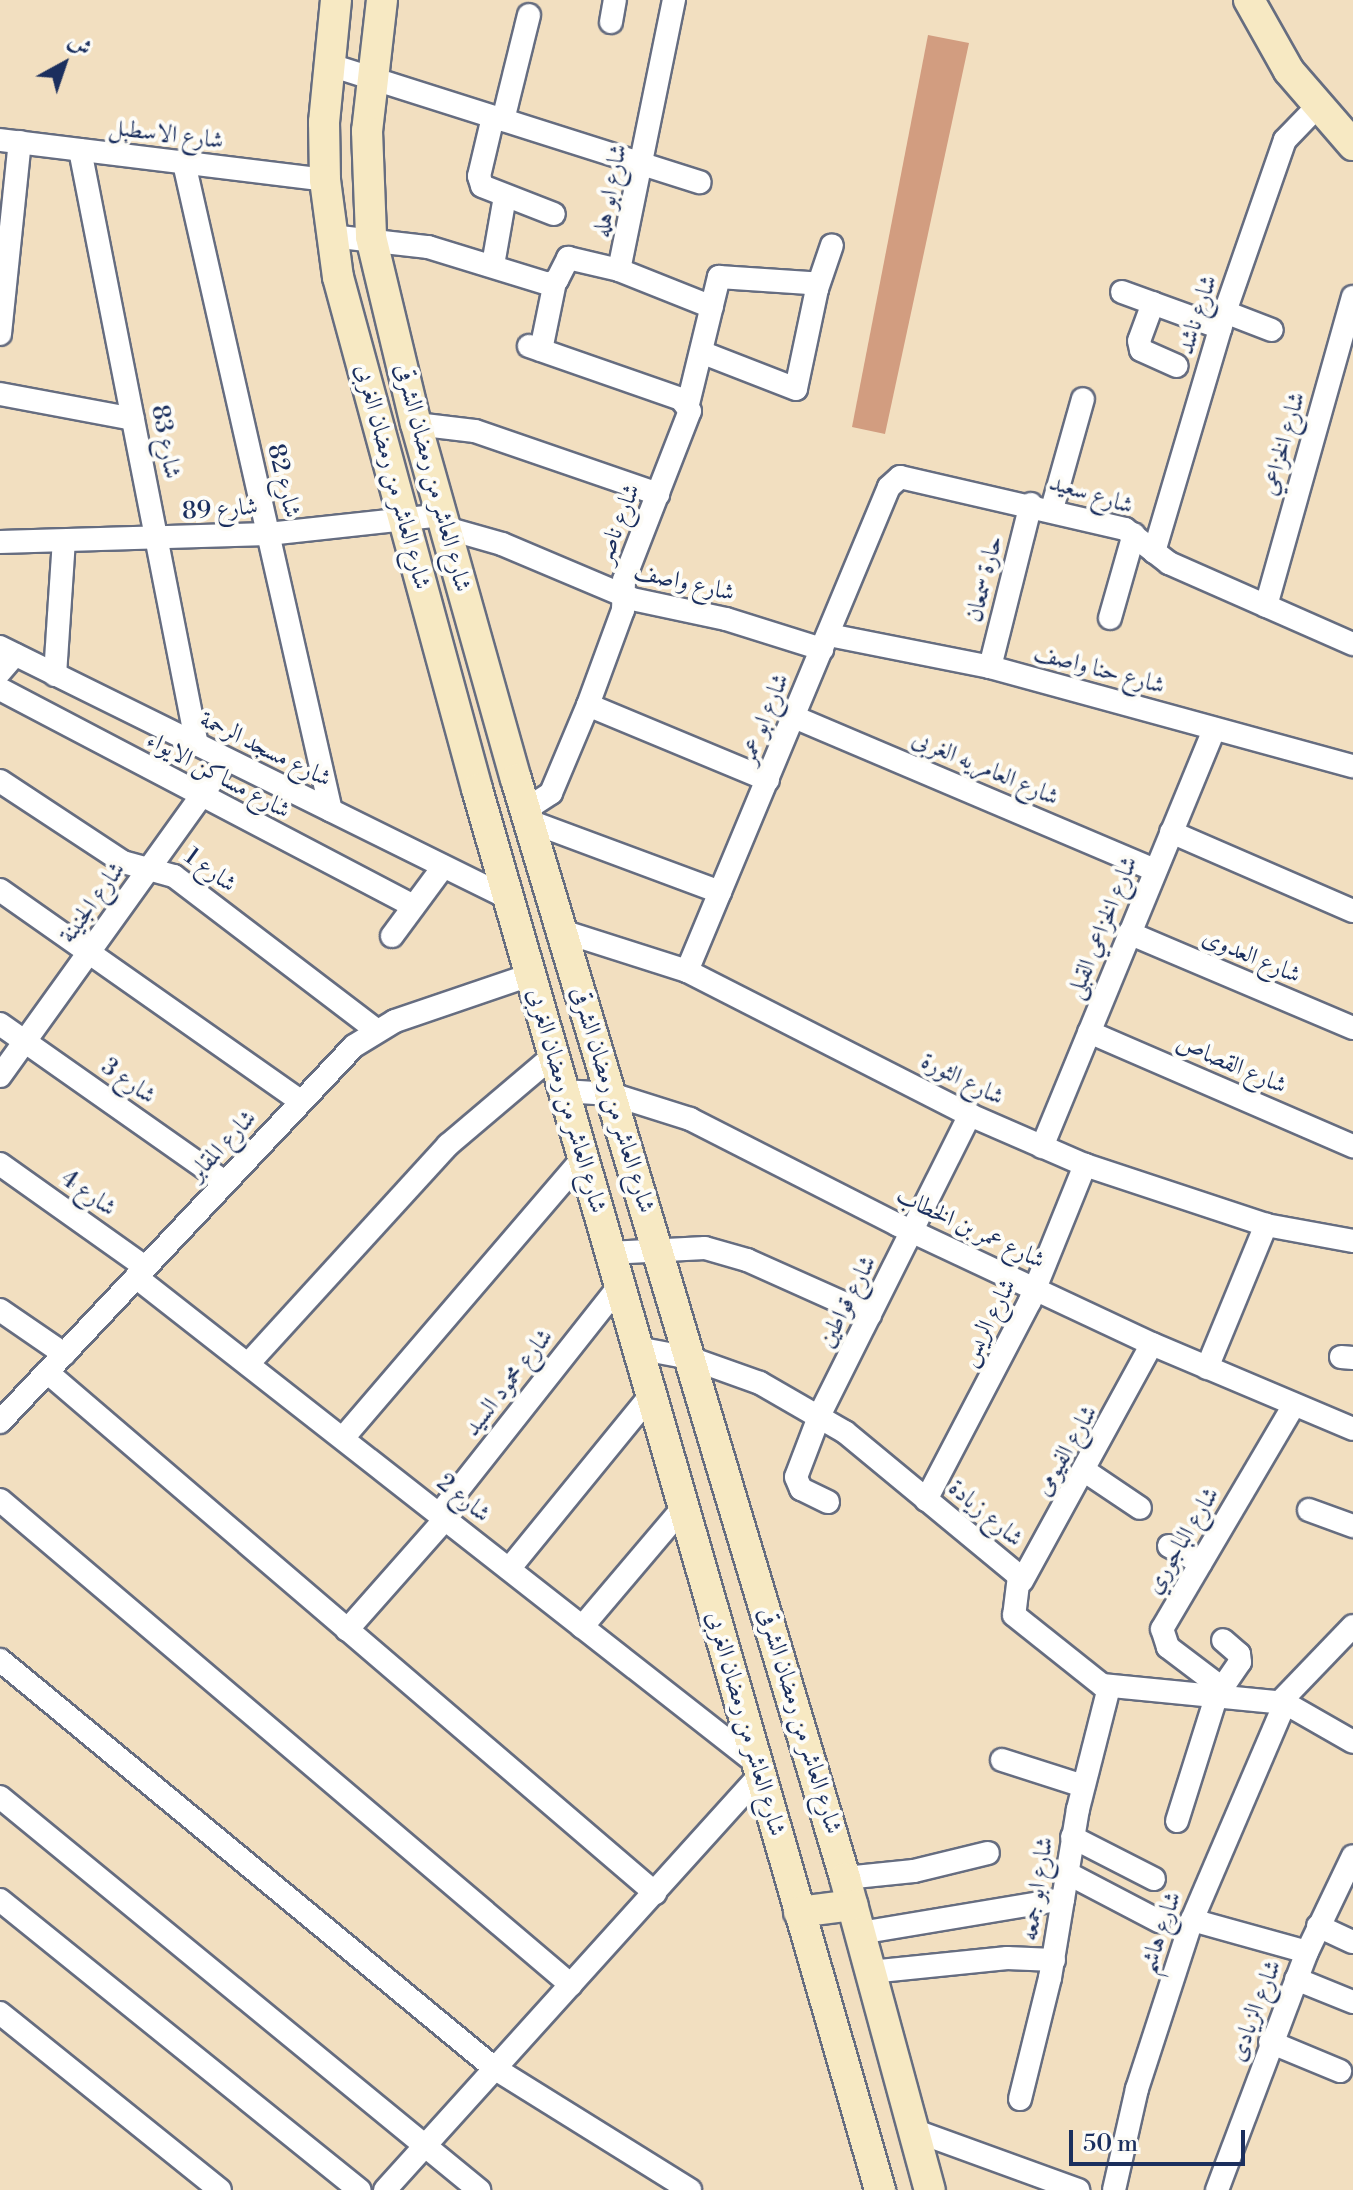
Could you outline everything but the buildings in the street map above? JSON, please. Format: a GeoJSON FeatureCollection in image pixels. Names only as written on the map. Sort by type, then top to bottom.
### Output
{"type":"FeatureCollection","features":[{"type":"Feature","properties":{"kind":"street","name":"شارع العاشر من رمضان الغربى"},"geometry":{"type":"LineString","coordinates":[[336,0],[327,64],[325,180],[331,236],[403,520],[477,789],[873,2178]]}},
{"type":"Feature","properties":{"kind":"street","name":"شارع العاشر من رمضان الشرقى"},"geometry":{"type":"LineString","coordinates":[[382,0],[370,78],[371,237],[416,424],[516,779],[853,1905],[930,2190]]}},
{"type":"Feature","properties":{"kind":"street","name":"شارع ابو هله"},"geometry":{"type":"LineString","coordinates":[[555,282],[568,258],[619,270],[643,167],[674,0]]}},
{"type":"Feature","properties":{"kind":"street"},"geometry":{"type":"LineString","coordinates":[[1249,0],[1289,71],[1353,145]]}},
{"type":"Feature","properties":{"kind":"street"},"geometry":{"type":"LineString","coordinates":[[529,15],[479,181],[505,196],[554,214]]}},
{"type":"Feature","properties":{"kind":"street"},"geometry":{"type":"LineString","coordinates":[[327,64],[643,167],[700,182]]}},
{"type":"Feature","properties":{"kind":"street","name":"شارع ناشد"},"geometry":{"type":"LineString","coordinates":[[1154,552],[1223,320],[1285,140],[1317,107]]}},
{"type":"Feature","properties":{"kind":"street"},"geometry":{"type":"LineString","coordinates":[[0,334],[10,141]]}},
{"type":"Feature","properties":{"kind":"street","name":"شارع الاسطبل"},"geometry":{"type":"LineString","coordinates":[[10,141],[325,180]]}},
{"type":"Feature","properties":{"kind":"street","name":"شارع 83"},"geometry":{"type":"LineString","coordinates":[[80,150],[197,745]]}},
{"type":"Feature","properties":{"kind":"street","name":"شارع 82"},"geometry":{"type":"LineString","coordinates":[[184,163],[331,811]]}},
{"type":"Feature","properties":{"kind":"street"},"geometry":{"type":"LineString","coordinates":[[493,265],[505,196]]}},
{"type":"Feature","properties":{"kind":"street"},"geometry":{"type":"LineString","coordinates":[[331,236],[371,237],[555,282],[535,348],[688,404]]}},
{"type":"Feature","properties":{"kind":"street"},"geometry":{"type":"LineString","coordinates":[[703,353],[796,389],[817,289],[832,245]]}},
{"type":"Feature","properties":{"kind":"street"},"geometry":{"type":"LineString","coordinates":[[619,270],[712,307]]}},
{"type":"Feature","properties":{"kind":"street","name":"شارع ناصر"},"geometry":{"type":"LineString","coordinates":[[527,815],[551,793],[623,610],[624,580],[689,418],[688,404],[703,353],[715,282],[722,277],[809,283],[817,289]]}},
{"type":"Feature","properties":{"kind":"street"},"geometry":{"type":"LineString","coordinates":[[1122,292],[1153,303],[1272,330]]}},
{"type":"Feature","properties":{"kind":"street","name":"شارع الخزاعي"},"geometry":{"type":"LineString","coordinates":[[1266,606],[1353,297]]}},
{"type":"Feature","properties":{"kind":"street"},"geometry":{"type":"LineString","coordinates":[[1153,303],[1139,341],[1141,350],[1177,366]]}},
{"type":"Feature","properties":{"kind":"street"},"geometry":{"type":"LineString","coordinates":[[0,394],[133,419]]}},
{"type":"Feature","properties":{"kind":"street","name":"حارة سمعان"},"geometry":{"type":"LineString","coordinates":[[990,667],[1042,506],[1083,399]]}},
{"type":"Feature","properties":{"kind":"street"},"geometry":{"type":"LineString","coordinates":[[416,424],[475,431],[658,494]]}},
{"type":"Feature","properties":{"kind":"street","name":"شارع سعيد"},"geometry":{"type":"LineString","coordinates":[[889,487],[907,477],[1042,506],[1134,534],[1154,552],[1353,644]]}},
{"type":"Feature","properties":{"kind":"street","name":"شارع ابو عمر"},"geometry":{"type":"LineString","coordinates":[[687,971],[889,487]]}},
{"type":"Feature","properties":{"kind":"street","name":"شارع 89"},"geometry":{"type":"LineString","coordinates":[[0,542],[158,540],[268,534],[403,520],[444,522]]}},
{"type":"Feature","properties":{"kind":"street","name":"شارع واصف"},"geometry":{"type":"LineString","coordinates":[[444,522],[623,596],[825,642]]}},
{"type":"Feature","properties":{"kind":"street"},"geometry":{"type":"LineString","coordinates":[[1110,618],[1134,534]]}},
{"type":"Feature","properties":{"kind":"street"},"geometry":{"type":"LineString","coordinates":[[55,675],[64,541]]}},
{"type":"Feature","properties":{"kind":"street","name":"شارع حنا واصف"},"geometry":{"type":"LineString","coordinates":[[825,642],[990,667],[1353,765]]}},
{"type":"Feature","properties":{"kind":"street"},"geometry":{"type":"LineString","coordinates":[[0,672],[8,651]]}},
{"type":"Feature","properties":{"kind":"street","name":"شارع مسجد الرحمة"},"geometry":{"type":"LineString","coordinates":[[8,651],[508,898]]}},
{"type":"Feature","properties":{"kind":"street","name":"شارع مساكن الايواء"},"geometry":{"type":"LineString","coordinates":[[0,689],[200,797],[413,906]]}},
{"type":"Feature","properties":{"kind":"street"},"geometry":{"type":"LineString","coordinates":[[588,705],[768,780]]}},
{"type":"Feature","properties":{"kind":"street","name":"شارع العامريه الغربى"},"geometry":{"type":"LineString","coordinates":[[794,717],[1155,870]]}},
{"type":"Feature","properties":{"kind":"street","name":"شارع الخزاعي القبلى"},"geometry":{"type":"LineString","coordinates":[[1042,1147],[1214,729]]}},
{"type":"Feature","properties":{"kind":"street","name":"شارع الجنينة"},"geometry":{"type":"LineString","coordinates":[[0,1076],[227,760]]}},
{"type":"Feature","properties":{"kind":"street"},"geometry":{"type":"LineString","coordinates":[[477,789],[516,779]]}},
{"type":"Feature","properties":{"kind":"street","name":"شارع 1"},"geometry":{"type":"LineString","coordinates":[[0,781],[123,862],[174,876],[376,1030]]}},
{"type":"Feature","properties":{"kind":"street"},"geometry":{"type":"LineString","coordinates":[[527,815],[720,892]]}},
{"type":"Feature","properties":{"kind":"street"},"geometry":{"type":"LineString","coordinates":[[1171,832],[1353,911]]}},
{"type":"Feature","properties":{"kind":"street"},"geometry":{"type":"LineString","coordinates":[[392,936],[443,867]]}},
{"type":"Feature","properties":{"kind":"street"},"geometry":{"type":"LineString","coordinates":[[0,890],[90,950],[300,1101]]}},
{"type":"Feature","properties":{"kind":"street","name":"شارع الثورة"},"geometry":{"type":"LineString","coordinates":[[562,931],[687,971],[970,1115],[1085,1165],[1266,1225],[1353,1241]]}},
{"type":"Feature","properties":{"kind":"street","name":"شارع العدوى"},"geometry":{"type":"LineString","coordinates":[[1129,933],[1353,1028]]}},
{"type":"Feature","properties":{"kind":"street"},"geometry":{"type":"LineString","coordinates":[[532,983],[578,985]]}},
{"type":"Feature","properties":{"kind":"street","name":"شارع المقابر"},"geometry":{"type":"LineString","coordinates":[[0,1422],[300,1101],[376,1030],[532,983]]}},
{"type":"Feature","properties":{"kind":"street","name":"شارع 3"},"geometry":{"type":"LineString","coordinates":[[0,1024],[225,1182]]}},
{"type":"Feature","properties":{"kind":"street","name":"شارع القصاص"},"geometry":{"type":"LineString","coordinates":[[1089,1032],[1353,1146]]}},
{"type":"Feature","properties":{"kind":"street"},"geometry":{"type":"LineString","coordinates":[[248,1364],[448,1145],[553,1056]]}},
{"type":"Feature","properties":{"kind":"street","name":"شارع عمر بن الخطاب"},"geometry":{"type":"LineString","coordinates":[[563,1091],[611,1094],[690,1119],[1152,1344],[1353,1429]]}},
{"type":"Feature","properties":{"kind":"street","name":"شارع قواطين"},"geometry":{"type":"LineString","coordinates":[[828,1502],[796,1481],[820,1414],[970,1115]]}},
{"type":"Feature","properties":{"kind":"street"},"geometry":{"type":"LineString","coordinates":[[343,1438],[582,1159]]}},
{"type":"Feature","properties":{"kind":"street","name":"شارع 4"},"geometry":{"type":"LineString","coordinates":[[0,1164],[140,1272]]}},
{"type":"Feature","properties":{"kind":"street","name":"شارع الريس"},"geometry":{"type":"LineString","coordinates":[[926,1500],[1036,1288],[1085,1165]]}},
{"type":"Feature","properties":{"kind":"street"},"geometry":{"type":"LineString","coordinates":[[1207,1368],[1266,1225]]}},
{"type":"Feature","properties":{"kind":"street"},"geometry":{"type":"LineString","coordinates":[[609,1253],[656,1246],[726,1253],[870,1315]]}},
{"type":"Feature","properties":{"kind":"street","name":"شارع 2"},"geometry":{"type":"LineString","coordinates":[[140,1272],[248,1364],[443,1515],[758,1769]]}},
{"type":"Feature","properties":{"kind":"street","name":"شارع محمود السيد"},"geometry":{"type":"LineString","coordinates":[[347,1630],[443,1515],[619,1286]]}},
{"type":"Feature","properties":{"kind":"street"},"geometry":{"type":"LineString","coordinates":[[0,1310],[64,1354]]}},
{"type":"Feature","properties":{"kind":"street","name":"شارع الفيومى"},"geometry":{"type":"LineString","coordinates":[[1022,1581],[1152,1344]]}},
{"type":"Feature","properties":{"kind":"street","name":"شارع زيادة"},"geometry":{"type":"LineString","coordinates":[[637,1348],[690,1358],[760,1383],[820,1414],[1022,1581],[1011,1606],[1014,1615],[1109,1687]]}},
{"type":"Feature","properties":{"kind":"street"},"geometry":{"type":"LineString","coordinates":[[47,1372],[655,1893]]}},
{"type":"Feature","properties":{"kind":"street"},"geometry":{"type":"LineString","coordinates":[[509,1569],[650,1396]]}},
{"type":"Feature","properties":{"kind":"street","name":"شارع الباجوري"},"geometry":{"type":"LineString","coordinates":[[1219,1692],[1168,1647],[1162,1636],[1294,1405]]}},
{"type":"Feature","properties":{"kind":"street"},"geometry":{"type":"LineString","coordinates":[[1085,1471],[1140,1508]]}},
{"type":"Feature","properties":{"kind":"street"},"geometry":{"type":"LineString","coordinates":[[0,1500],[571,1985]]}},
{"type":"Feature","properties":{"kind":"street"},"geometry":{"type":"LineString","coordinates":[[582,1627],[682,1509]]}},
{"type":"Feature","properties":{"kind":"street"},"geometry":{"type":"LineString","coordinates":[[1309,1510],[1353,1526]]}},
{"type":"Feature","properties":{"kind":"street"},"geometry":{"type":"LineString","coordinates":[[1169,1546],[1201,1563]]}},
{"type":"Feature","properties":{"kind":"street"},"geometry":{"type":"LineString","coordinates":[[1283,1703],[1353,1626]]}},
{"type":"Feature","properties":{"kind":"street"},"geometry":{"type":"LineString","coordinates":[[1177,1821],[1219,1692],[1241,1658],[1223,1640]]}},
{"type":"Feature","properties":{"kind":"street"},"geometry":{"type":"LineString","coordinates":[[0,1660],[494,2068],[690,2190]]}},
{"type":"Feature","properties":{"kind":"street"},"geometry":{"type":"LineString","coordinates":[[1109,1687],[1219,1692],[1283,1703],[1353,1742]]}},
{"type":"Feature","properties":{"kind":"street","name":"شارع ابو جمعه"},"geometry":{"type":"LineString","coordinates":[[1020,2099],[1054,1960],[1072,1837],[1083,1786],[1109,1687]]}},
{"type":"Feature","properties":{"kind":"street","name":"شارع هاشم"},"geometry":{"type":"LineString","coordinates":[[1114,2190],[1137,2089],[1192,1920],[1283,1703]]}},
{"type":"Feature","properties":{"kind":"street"},"geometry":{"type":"LineString","coordinates":[[1002,1760],[1083,1786]]}},
{"type":"Feature","properties":{"kind":"street"},"geometry":{"type":"LineString","coordinates":[[385,2190],[655,1893],[758,1769]]}},
{"type":"Feature","properties":{"kind":"street"},"geometry":{"type":"LineString","coordinates":[[0,1797],[479,2190]]}},
{"type":"Feature","properties":{"kind":"street"},"geometry":{"type":"LineString","coordinates":[[1072,1837],[1154,1879]]}},
{"type":"Feature","properties":{"kind":"street"},"geometry":{"type":"LineString","coordinates":[[853,1905],[914,1871],[988,1853]]}},
{"type":"Feature","properties":{"kind":"street","name":"شارع الزيادى"},"geometry":{"type":"LineString","coordinates":[[1217,2190],[1270,2042],[1318,1926],[1353,1856]]}},
{"type":"Feature","properties":{"kind":"street"},"geometry":{"type":"LineString","coordinates":[[1067,1873],[1159,1921]]}},
{"type":"Feature","properties":{"kind":"street"},"geometry":{"type":"LineString","coordinates":[[799,1912],[853,1905],[1063,1899]]}},
{"type":"Feature","properties":{"kind":"street"},"geometry":{"type":"LineString","coordinates":[[0,1900],[360,2190]]}},
{"type":"Feature","properties":{"kind":"street"},"geometry":{"type":"LineString","coordinates":[[1192,1920],[1307,1952]]}},
{"type":"Feature","properties":{"kind":"street"},"geometry":{"type":"LineString","coordinates":[[1318,1926],[1353,1942]]}},
{"type":"Feature","properties":{"kind":"street"},"geometry":{"type":"LineString","coordinates":[[870,1972],[1007,1958],[1054,1960]]}},
{"type":"Feature","properties":{"kind":"street"},"geometry":{"type":"LineString","coordinates":[[1296,1979],[1353,2002]]}},
{"type":"Feature","properties":{"kind":"street"},"geometry":{"type":"LineString","coordinates":[[0,2013],[220,2190]]}},
{"type":"Feature","properties":{"kind":"street"},"geometry":{"type":"LineString","coordinates":[[1270,2042],[1340,2071]]}},
{"type":"Feature","properties":{"kind":"street"},"geometry":{"type":"LineString","coordinates":[[873,2178],[916,2139],[1078,2190]]}}]}
